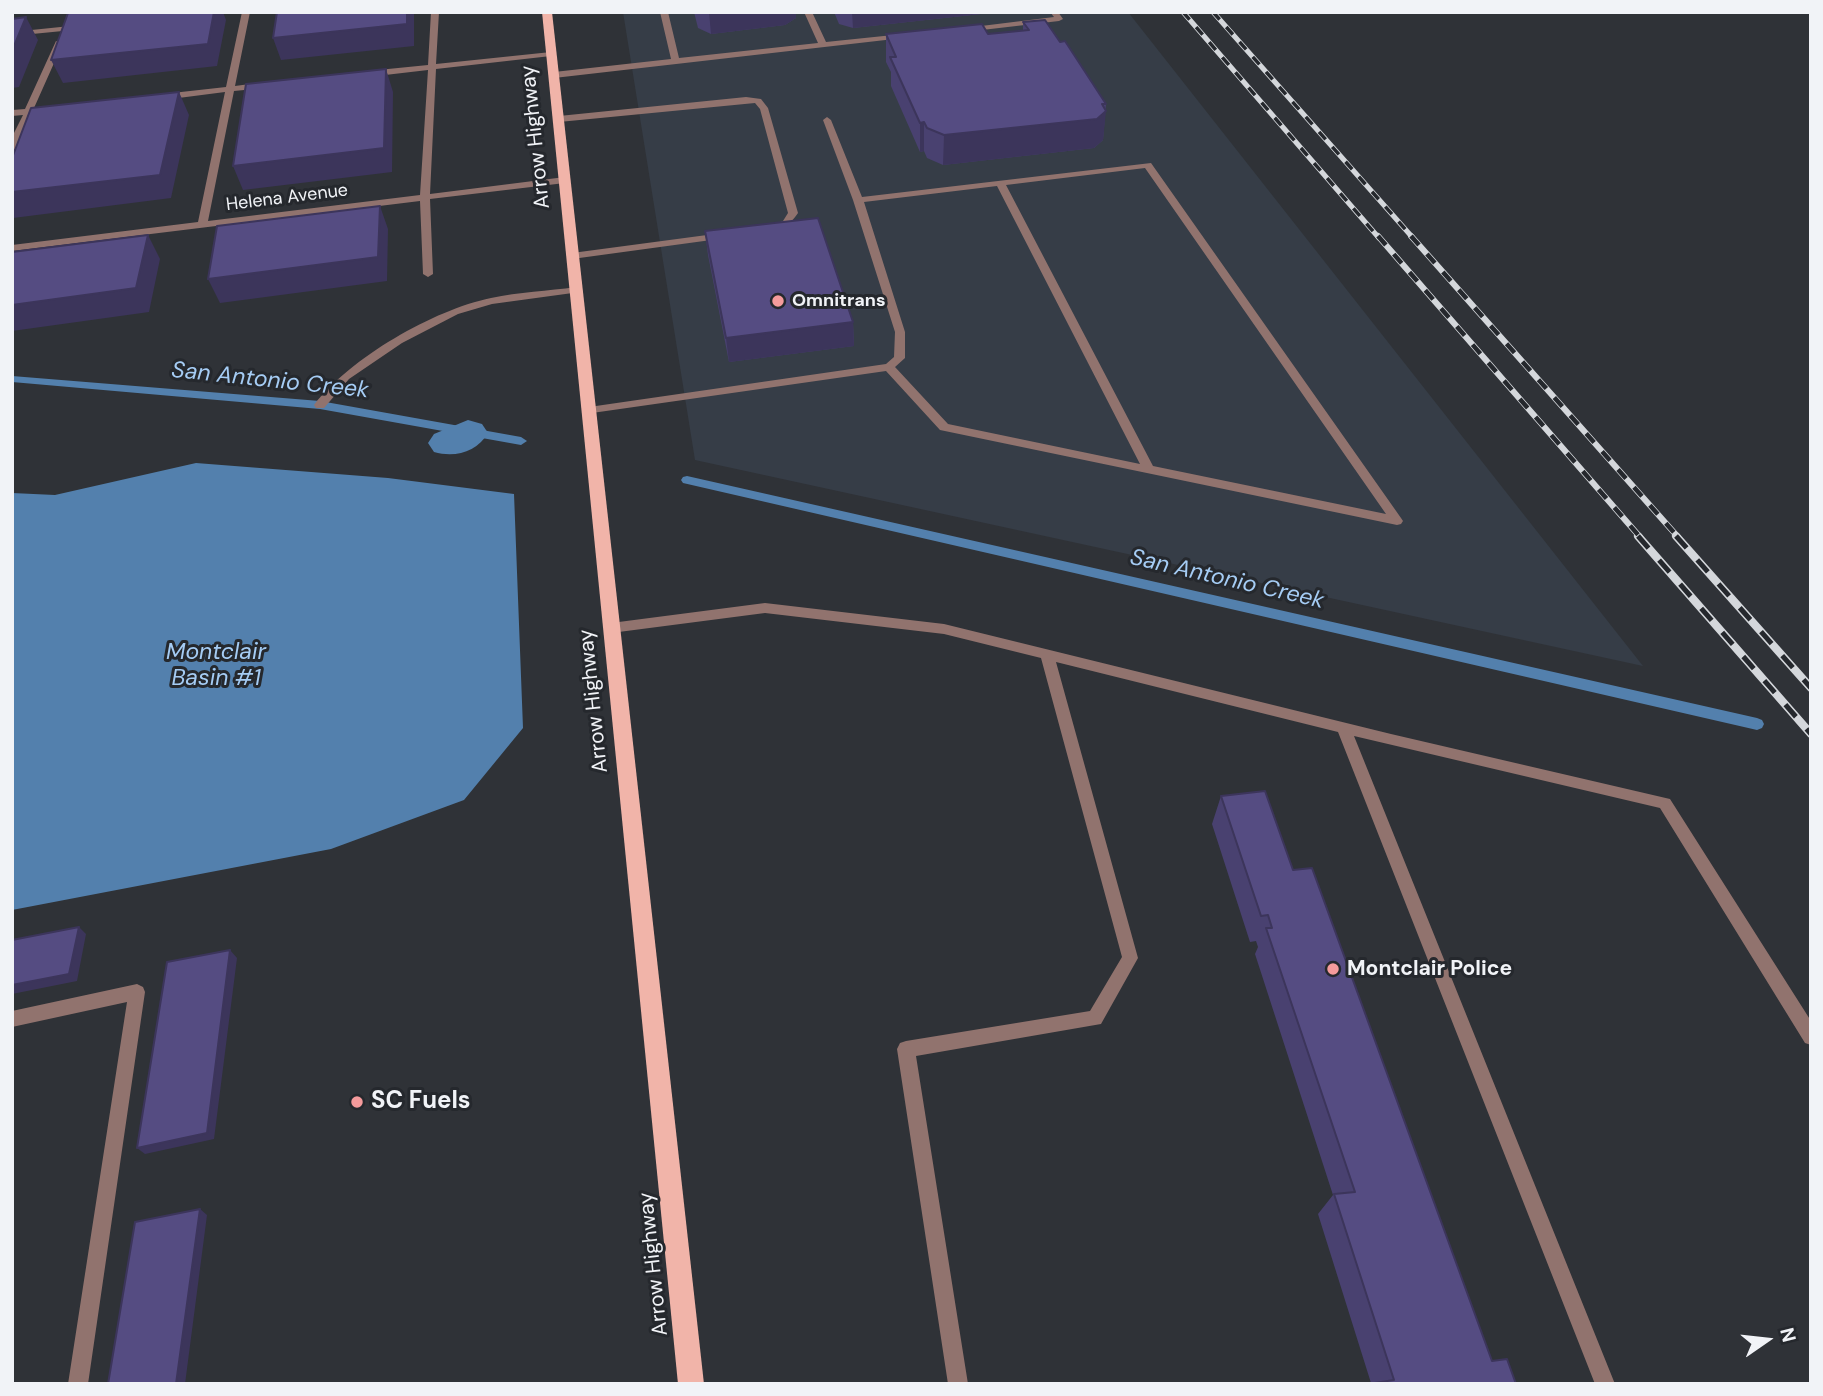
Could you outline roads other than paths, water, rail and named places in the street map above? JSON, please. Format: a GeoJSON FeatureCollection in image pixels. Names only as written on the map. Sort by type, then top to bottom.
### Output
{"type":"FeatureCollection","features":[{"type":"Feature","properties":{"kind":"main road","name":"Arrow Highway"},"geometry":{"type":"LineString","coordinates":[[547,12],[691,1384]]}},
{"type":"Feature","properties":{"kind":"lane"},"geometry":{"type":"LineString","coordinates":[[202,225],[246,12]]}},
{"type":"Feature","properties":{"kind":"lane"},"geometry":{"type":"LineString","coordinates":[[428,274],[425,197],[435,12]]}},
{"type":"Feature","properties":{"kind":"lane"},"geometry":{"type":"LineString","coordinates":[[664,12],[676,62]]}},
{"type":"Feature","properties":{"kind":"lane"},"geometry":{"type":"LineString","coordinates":[[808,12],[823,45]]}},
{"type":"Feature","properties":{"kind":"lane"},"geometry":{"type":"LineString","coordinates":[[948,32],[1059,19],[1054,12]]}},
{"type":"Feature","properties":{"kind":"lane"},"geometry":{"type":"LineString","coordinates":[[12,34],[92,26]]}},
{"type":"Feature","properties":{"kind":"lane"},"geometry":{"type":"LineString","coordinates":[[12,148],[65,29]]}},
{"type":"Feature","properties":{"kind":"lane"},"geometry":{"type":"LineString","coordinates":[[554,75],[920,35]]}},
{"type":"Feature","properties":{"kind":"lane"},"geometry":{"type":"LineString","coordinates":[[352,76],[551,54]]}},
{"type":"Feature","properties":{"kind":"lane"},"geometry":{"type":"LineString","coordinates":[[150,98],[272,85]]}},
{"type":"Feature","properties":{"kind":"lane"},"geometry":{"type":"LineString","coordinates":[[559,119],[758,101],[764,108],[793,213],[786,223],[759,231]]}},
{"type":"Feature","properties":{"kind":"lane"},"geometry":{"type":"LineString","coordinates":[[12,113],[56,108]]}},
{"type":"Feature","properties":{"kind":"lane"},"geometry":{"type":"LineString","coordinates":[[589,411],[889,367],[899,358],[900,332],[858,200],[827,120]]}},
{"type":"Feature","properties":{"kind":"lane"},"geometry":{"type":"LineString","coordinates":[[858,200],[1148,164],[1397,521],[944,427],[889,367]]}},
{"type":"Feature","properties":{"kind":"lane","name":"Helena Avenue"},"geometry":{"type":"LineString","coordinates":[[12,248],[565,180]]}},
{"type":"Feature","properties":{"kind":"lane"},"geometry":{"type":"LineString","coordinates":[[1000,183],[1149,470]]}},
{"type":"Feature","properties":{"kind":"lane"},"geometry":{"type":"LineString","coordinates":[[572,256],[734,234]]}},
{"type":"Feature","properties":{"kind":"lane"},"geometry":{"type":"LineString","coordinates":[[320,405],[345,377],[398,341],[454,312],[491,300],[576,290]]}},
{"type":"Feature","properties":{"kind":"lane"},"geometry":{"type":"LineString","coordinates":[[611,628],[765,608],[944,629],[1343,728],[1665,803],[1811,1037]]}},
{"type":"Feature","properties":{"kind":"lane"},"geometry":{"type":"LineString","coordinates":[[958,1384],[906,1049],[1095,1018],[1130,958],[1047,655]]}},
{"type":"Feature","properties":{"kind":"lane"},"geometry":{"type":"LineString","coordinates":[[1343,728],[1605,1384]]}},
{"type":"Feature","properties":{"kind":"lane"},"geometry":{"type":"LineString","coordinates":[[12,1019],[138,992],[78,1384]]}},
{"type":"Feature","properties":{"kind":"water","name":"Montclair Basin #1"},"geometry":{"type":"Polygon","coordinates":[[[196,463],[388,478],[514,494],[523,728],[464,800],[331,849],[12,910],[12,493],[55,495],[196,463]]]}},
{"type":"Feature","properties":{"kind":"waterway","name":"San Antonio Creek"},"geometry":{"type":"LineString","coordinates":[[12,379],[320,405],[521,441]]}},
{"type":"Feature","properties":{"kind":"waterway"},"geometry":{"type":"LineString","coordinates":[[449,443],[468,433]]}},
{"type":"Feature","properties":{"kind":"waterway","name":"San Antonio Creek"},"geometry":{"type":"LineString","coordinates":[[687,480],[1757,724]]}},
{"type":"Feature","properties":{"kind":"railway"},"geometry":{"type":"LineString","coordinates":[[1183,12],[1379,238]]}},
{"type":"Feature","properties":{"kind":"railway"},"geometry":{"type":"LineString","coordinates":[[1213,12],[1413,238]]}},
{"type":"Feature","properties":{"kind":"railway"},"geometry":{"type":"LineString","coordinates":[[1378,236],[1640,537]]}},
{"type":"Feature","properties":{"kind":"railway"},"geometry":{"type":"LineString","coordinates":[[1411,236],[1678,537]]}},
{"type":"Feature","properties":{"kind":"railway"},"geometry":{"type":"LineString","coordinates":[[1638,536],[1811,734]]}},
{"type":"Feature","properties":{"kind":"railway"},"geometry":{"type":"LineString","coordinates":[[1676,536],[1811,688]]}},
{"type":"Feature","properties":{"kind":"place","name":"Omnitrans"},"geometry":{"type":"Point","coordinates":[778,301]}},
{"type":"Feature","properties":{"kind":"place","name":"Montclair Police"},"geometry":{"type":"Point","coordinates":[1333,969]}},
{"type":"Feature","properties":{"kind":"place","name":"SC Fuels"},"geometry":{"type":"Point","coordinates":[357,1102]}}]}
